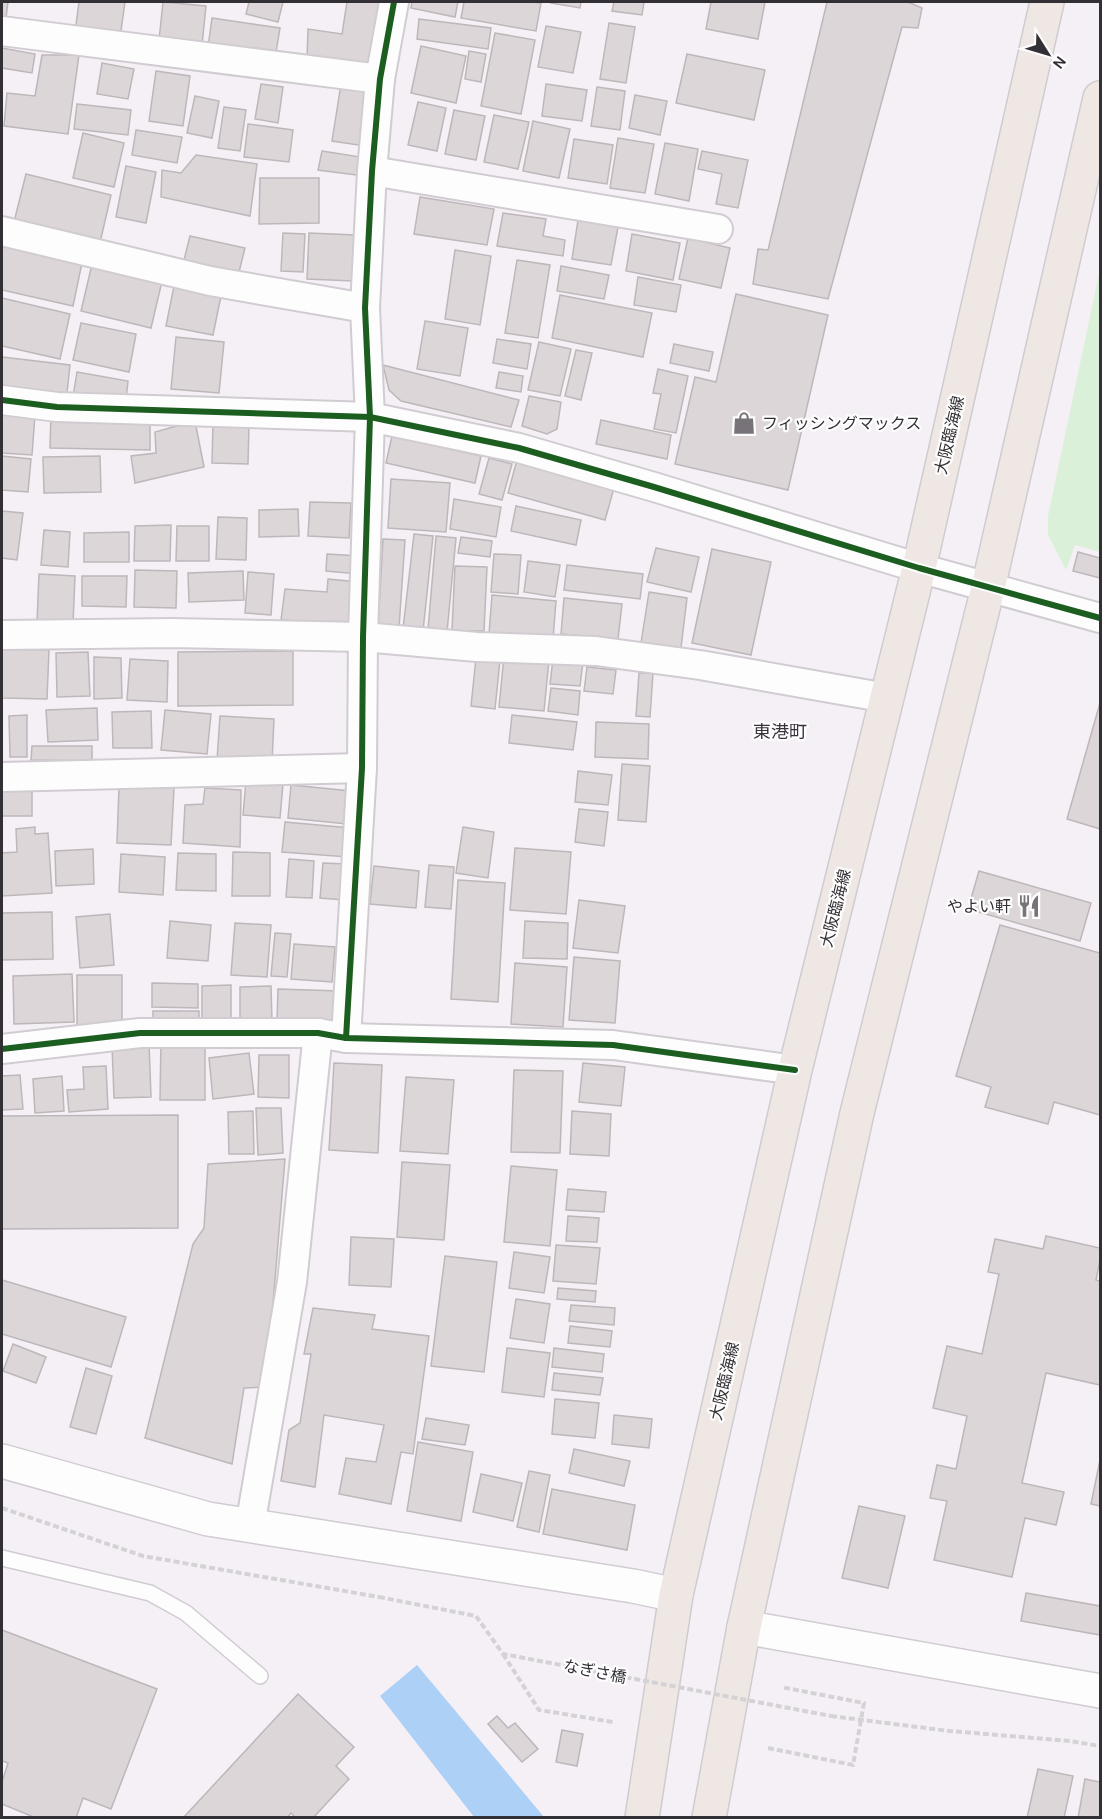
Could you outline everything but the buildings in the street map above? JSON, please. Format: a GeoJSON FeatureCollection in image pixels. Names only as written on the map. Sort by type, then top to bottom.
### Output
{"type":"FeatureCollection","features":[{"type":"Feature","properties":{"kind":"main road","name":"大阪臨海線"},"geometry":{"type":"LineString","coordinates":[[642,1818],[676,1595],[795,1070],[919,568],[1047,2]]}},
{"type":"Feature","properties":{"kind":"main road"},"geometry":{"type":"LineString","coordinates":[[710,1818],[744,1627],[857,1113],[988,588],[1101,98]]}},
{"type":"Feature","properties":{"kind":"street"},"geometry":{"type":"LineString","coordinates":[[346,1038],[362,768],[363,637],[370,417],[364,308],[380,79],[394,2]]}},
{"type":"Feature","properties":{"kind":"street"},"geometry":{"type":"LineString","coordinates":[[2,31],[380,79]]}},
{"type":"Feature","properties":{"kind":"street"},"geometry":{"type":"LineString","coordinates":[[372,171],[718,229]]}},
{"type":"Feature","properties":{"kind":"street"},"geometry":{"type":"LineString","coordinates":[[2,231],[210,281],[364,308]]}},
{"type":"Feature","properties":{"kind":"street"},"geometry":{"type":"LineString","coordinates":[[2,400],[57,406],[370,417],[519,448],[919,568],[1101,618]]}},
{"type":"Feature","properties":{"kind":"street"},"geometry":{"type":"LineString","coordinates":[[2,635],[173,633],[363,637],[477,647],[596,651],[700,665],[887,698]]}},
{"type":"Feature","properties":{"kind":"street"},"geometry":{"type":"LineString","coordinates":[[2,777],[362,768]]}},
{"type":"Feature","properties":{"kind":"street"},"geometry":{"type":"LineString","coordinates":[[2,1049],[140,1033],[318,1033],[346,1038],[613,1045],[795,1070]]}},
{"type":"Feature","properties":{"kind":"street"},"geometry":{"type":"LineString","coordinates":[[250,1526],[292,1282],[318,1033]]}},
{"type":"Feature","properties":{"kind":"street"},"geometry":{"type":"LineString","coordinates":[[2,1461],[208,1519],[622,1584],[676,1595]]}},
{"type":"Feature","properties":{"kind":"street"},"geometry":{"type":"LineString","coordinates":[[744,1627],[1101,1691]]}},
{"type":"Feature","properties":{"kind":"lane"},"geometry":{"type":"LineString","coordinates":[[2,1558],[150,1593],[186,1613],[260,1676]]}},
{"type":"Feature","properties":{"kind":"path"},"geometry":{"type":"LineString","coordinates":[[2,1508],[143,1556],[476,1616],[539,1710],[613,1722]]}},
{"type":"Feature","properties":{"kind":"path"},"geometry":{"type":"LineString","coordinates":[[768,1748],[852,1765],[864,1703],[781,1687]]}},
{"type":"Feature","properties":{"kind":"green space"},"geometry":{"type":"Polygon","coordinates":[[[1100,269],[1100,552],[1075,545],[1066,570],[1048,535],[1048,516],[1100,269]]]}},
{"type":"Feature","properties":{"kind":"water"},"geometry":{"type":"Polygon","coordinates":[[[417,1665],[544,1817],[474,1817],[380,1696],[417,1665]]]}},
{"type":"Feature","properties":{"kind":"cycle path"},"geometry":{"type":"LineString","coordinates":[[346,1038],[362,768],[363,637],[370,417],[365,308],[372,171],[380,79],[394,2]]}},
{"type":"Feature","properties":{"kind":"cycle path"},"geometry":{"type":"LineString","coordinates":[[2,400],[57,407],[370,417],[519,448],[919,568],[1100,618]]}},
{"type":"Feature","properties":{"kind":"cycle path"},"geometry":{"type":"LineString","coordinates":[[2,1049],[140,1033],[318,1033],[346,1038],[613,1045],[795,1070]]}},
{"type":"Feature","properties":{"kind":"place","name":"フィッシングマックス"},"geometry":{"type":"Point","coordinates":[744,423]}},
{"type":"Feature","properties":{"kind":"place","name":"やよい軒"},"geometry":{"type":"Point","coordinates":[1029,906]}},
{"type":"Feature","properties":{"kind":"district","name":"東港町"},"geometry":{"type":"Point","coordinates":[780,732]}}]}
